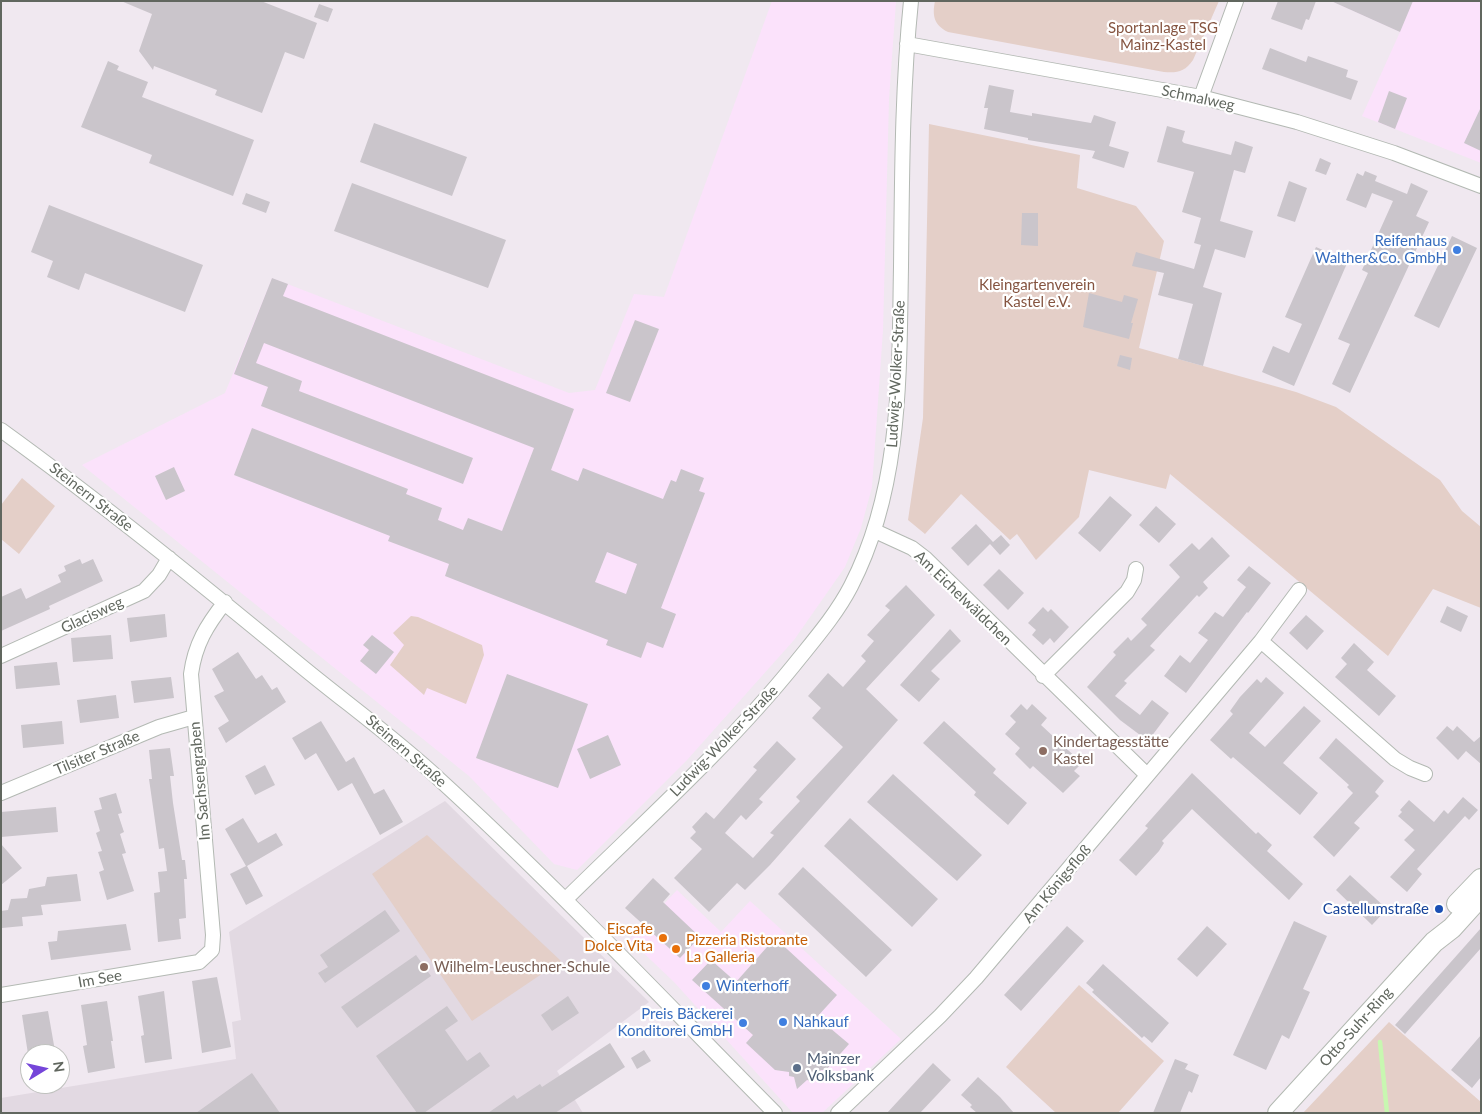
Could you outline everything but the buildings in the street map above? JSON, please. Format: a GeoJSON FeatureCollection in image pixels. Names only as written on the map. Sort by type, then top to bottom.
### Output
{"type":"FeatureCollection","features":[{"type":"Feature","properties":{"kind":"street","name":"Ludwig-Wolker-Straße"},"geometry":{"type":"LineString","coordinates":[[566,899],[759,708],[822,631],[850,589],[875,531],[886,491],[896,427],[907,44],[911,1]]}},
{"type":"Feature","properties":{"kind":"street"},"geometry":{"type":"LineString","coordinates":[[1202,97],[1236,1]]}},
{"type":"Feature","properties":{"kind":"street","name":"Schmalweg"},"geometry":{"type":"LineString","coordinates":[[907,44],[1202,97],[1296,122],[1384,150],[1481,186]]}},
{"type":"Feature","properties":{"kind":"street","name":"Steinern Straße"},"geometry":{"type":"LineString","coordinates":[[1,430],[58,470],[225,602],[296,662],[384,730],[566,899],[775,1113]]}},
{"type":"Feature","properties":{"kind":"street","name":"Am Eichelwäldchen"},"geometry":{"type":"LineString","coordinates":[[875,531],[912,548],[925,558],[1043,676],[1147,775]]}},
{"type":"Feature","properties":{"kind":"street","name":"Glacisweg"},"geometry":{"type":"LineString","coordinates":[[1,656],[144,591],[159,575],[169,558]]}},
{"type":"Feature","properties":{"kind":"street"},"geometry":{"type":"LineString","coordinates":[[1043,676],[1128,592],[1134,580],[1136,569]]}},
{"type":"Feature","properties":{"kind":"street","name":"Am Königsfloß"},"geometry":{"type":"LineString","coordinates":[[838,1113],[976,978],[1261,641],[1300,590]]}},
{"type":"Feature","properties":{"kind":"street","name":"Im Sachsengraben"},"geometry":{"type":"LineString","coordinates":[[198,962],[212,950],[213,935],[191,674],[196,648],[207,625],[225,602]]}},
{"type":"Feature","properties":{"kind":"street"},"geometry":{"type":"LineString","coordinates":[[1261,641],[1395,758],[1410,768],[1425,774]]}},
{"type":"Feature","properties":{"kind":"street","name":"Tilsiter Straße"},"geometry":{"type":"LineString","coordinates":[[1,793],[159,727],[194,717]]}},
{"type":"Feature","properties":{"kind":"street","name":"Otto-Suhr-Ring"},"geometry":{"type":"LineString","coordinates":[[1434,942],[1446,917],[1481,879]]}},
{"type":"Feature","properties":{"kind":"street","name":"Otto-Suhr-Ring"},"geometry":{"type":"LineString","coordinates":[[1278,1113],[1434,942],[1452,928],[1481,896]]}},
{"type":"Feature","properties":{"kind":"street","name":"Im See"},"geometry":{"type":"LineString","coordinates":[[1,995],[198,962]]}},
{"type":"Feature","properties":{"kind":"shaded area"},"geometry":{"type":"Polygon","coordinates":[[[772,1],[896,1],[889,99],[883,330],[872,487],[861,528],[845,567],[794,640],[687,760],[577,870],[554,864],[469,776],[82,465],[225,393],[272,278],[569,393],[595,390],[634,294],[664,297],[772,1]]]}},
{"type":"Feature","properties":{"kind":"shaded area"},"geometry":{"type":"Polygon","coordinates":[[[1331,1],[1481,1],[1481,163],[1362,116],[1400,32],[1331,1]]]}},
{"type":"Feature","properties":{"kind":"shaded area","name":"Wilhelm-Leuschner-Schule"},"geometry":{"type":"Polygon","coordinates":[[[445,801],[649,1002],[557,1071],[583,1113],[1,1113],[1,1098],[25,1094],[70,1094],[70,1087],[236,1059],[232,1022],[241,1020],[229,932],[445,801]]]}},
{"type":"Feature","properties":{"kind":"shaded area"},"geometry":{"type":"Polygon","coordinates":[[[677,890],[721,932],[750,901],[901,1039],[822,1113],[793,1113],[674,982],[630,940],[677,890]]]}},
{"type":"Feature","properties":{"kind":"green space","name":"Sportanlage TSG Mainz-Kastel"},"geometry":{"type":"Polygon","coordinates":[[[935,1],[1219,1],[1190,64],[1177,72],[1164,72],[948,32],[935,20],[935,1]]]}},
{"type":"Feature","properties":{"kind":"green space","name":"Kleingartenverein Kastel e.V."},"geometry":{"type":"Polygon","coordinates":[[[929,124],[1080,155],[1077,188],[1136,206],[1164,241],[1139,348],[1296,392],[1336,407],[1440,480],[1462,511],[1481,527],[1481,608],[1433,589],[1388,656],[1170,474],[1166,489],[1089,470],[1079,517],[1036,560],[1017,534],[1010,540],[961,494],[925,534],[908,520],[923,418],[929,124]]]}},
{"type":"Feature","properties":{"kind":"green space"},"geometry":{"type":"Polygon","coordinates":[[[22,478],[55,506],[19,554],[1,539],[1,505],[22,478]]]}},
{"type":"Feature","properties":{"kind":"green space"},"geometry":{"type":"Polygon","coordinates":[[[411,616],[418,617],[482,645],[484,655],[466,704],[427,688],[424,695],[390,665],[404,645],[393,633],[411,616]]]}},
{"type":"Feature","properties":{"kind":"green space"},"geometry":{"type":"Polygon","coordinates":[[[427,835],[561,961],[472,1021],[372,874],[427,835]]]}},
{"type":"Feature","properties":{"kind":"green space"},"geometry":{"type":"Polygon","coordinates":[[[1079,985],[1164,1061],[1118,1113],[1056,1113],[1006,1067],[1079,985]]]}},
{"type":"Feature","properties":{"kind":"green space"},"geometry":{"type":"Polygon","coordinates":[[[1389,1022],[1481,1102],[1481,1113],[1303,1113],[1389,1022]]]}},
{"type":"Feature","properties":{"kind":"waterway"},"geometry":{"type":"LineString","coordinates":[[1380,1042],[1387,1113]]}},
{"type":"Feature","properties":{"kind":"place","name":"Reifenhaus Walther&Co. GmbH"},"geometry":{"type":"Point","coordinates":[1457,250]}},
{"type":"Feature","properties":{"kind":"place","name":"Kindertagesstätte Kastel"},"geometry":{"type":"Point","coordinates":[1043,751]}},
{"type":"Feature","properties":{"kind":"place","name":"Castellumstraße"},"geometry":{"type":"Point","coordinates":[1439,909]}},
{"type":"Feature","properties":{"kind":"place","name":"Eiscafe Dolce Vita"},"geometry":{"type":"Point","coordinates":[663,938]}},
{"type":"Feature","properties":{"kind":"place","name":"Pizzeria Ristorante La Galleria"},"geometry":{"type":"Point","coordinates":[676,949]}},
{"type":"Feature","properties":{"kind":"place","name":"Wilhelm-Leuschner-Schule"},"geometry":{"type":"Point","coordinates":[424,967]}},
{"type":"Feature","properties":{"kind":"place","name":"Winterhoff"},"geometry":{"type":"Point","coordinates":[706,986]}},
{"type":"Feature","properties":{"kind":"place","name":"Nahkauf"},"geometry":{"type":"Point","coordinates":[783,1022]}},
{"type":"Feature","properties":{"kind":"place","name":"Preis Bäckerei Konditorei GmbH"},"geometry":{"type":"Point","coordinates":[743,1023]}},
{"type":"Feature","properties":{"kind":"place","name":"Mainzer Volksbank"},"geometry":{"type":"Point","coordinates":[797,1068]}}]}
